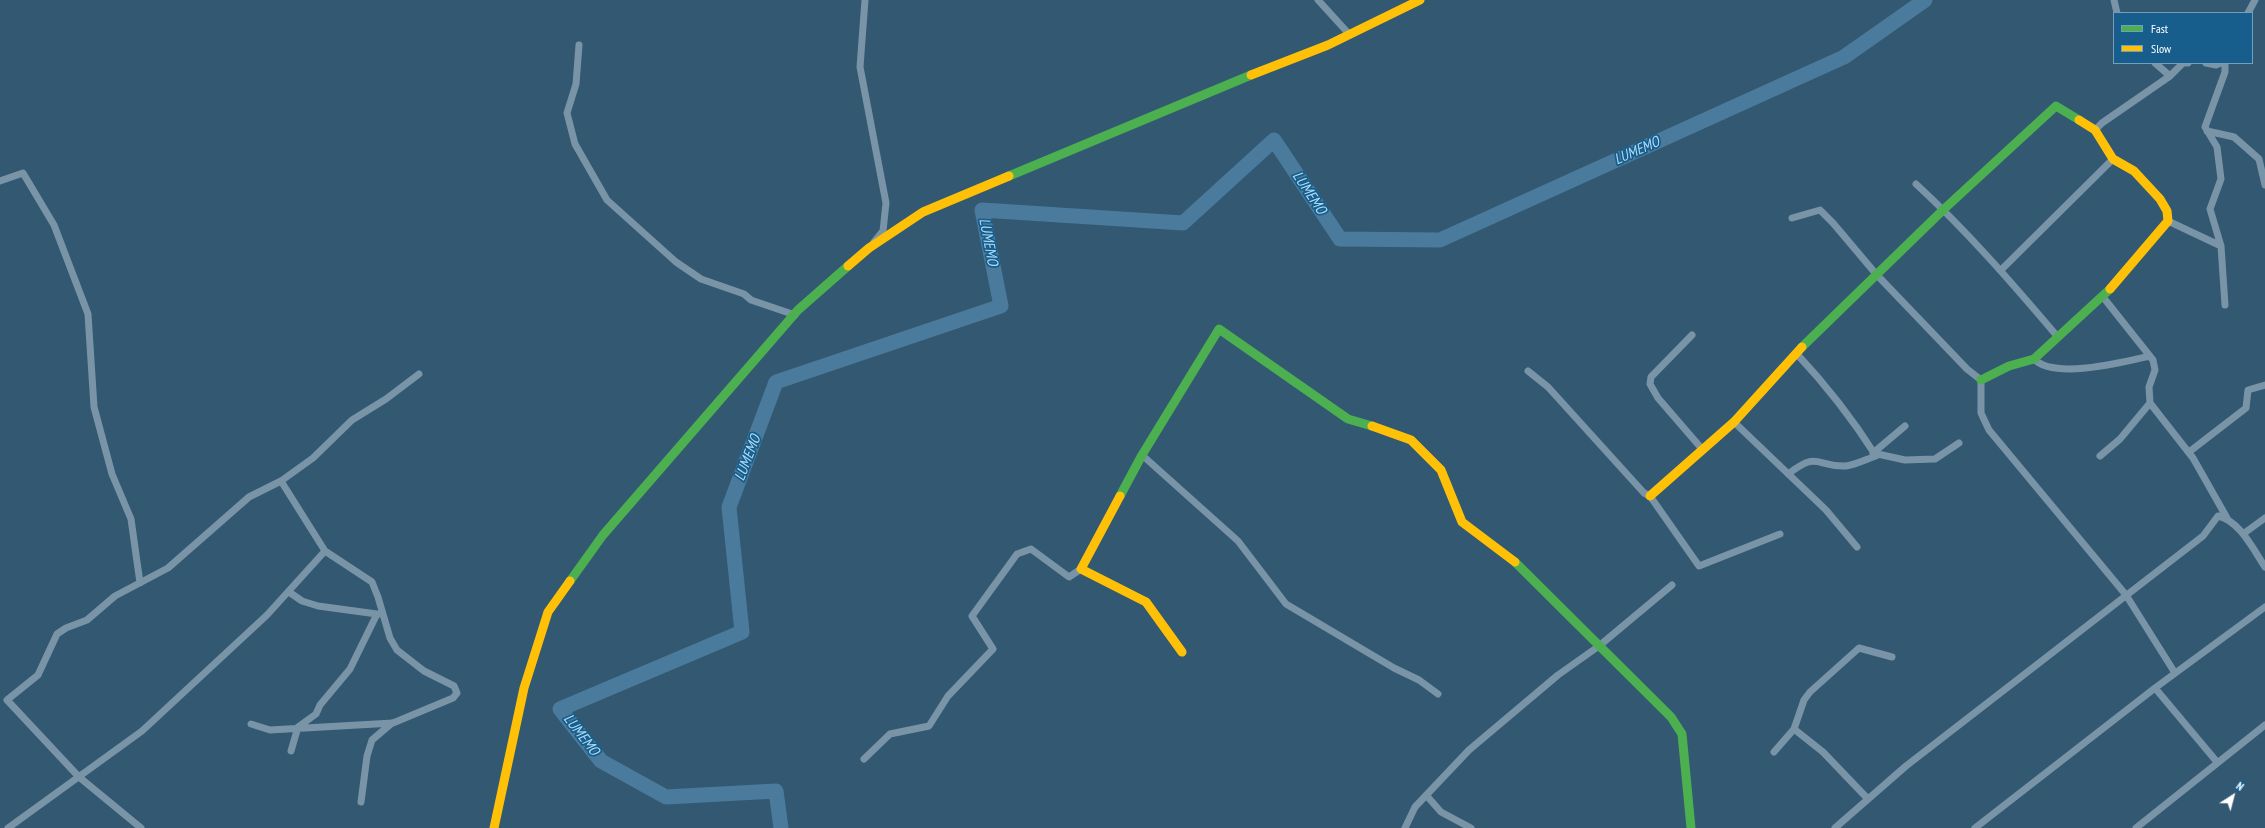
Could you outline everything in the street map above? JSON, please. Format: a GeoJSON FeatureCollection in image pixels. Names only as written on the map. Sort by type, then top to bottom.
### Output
{"type":"FeatureCollection","features":[{"type":"Feature","properties":{"kind":"street"},"geometry":{"type":"LineString","coordinates":[[494,828],[524,688],[548,612],[603,535],[795,315],[869,248],[883,231],[886,203],[860,67],[865,0]]}},
{"type":"Feature","properties":{"kind":"street"},"geometry":{"type":"LineString","coordinates":[[1318,0],[1350,34]]}},
{"type":"Feature","properties":{"kind":"street"},"geometry":{"type":"LineString","coordinates":[[869,248],[923,212],[1350,34],[1420,0]]}},
{"type":"Feature","properties":{"kind":"street"},"geometry":{"type":"LineString","coordinates":[[2114,0],[2117,12]]}},
{"type":"Feature","properties":{"kind":"street"},"geometry":{"type":"LineString","coordinates":[[2249,12],[2255,0]]}},
{"type":"Feature","properties":{"kind":"street"},"geometry":{"type":"LineString","coordinates":[[579,45],[576,84],[567,113],[575,144],[607,200],[676,262],[701,279],[738,292],[751,300],[795,315]]}},
{"type":"Feature","properties":{"kind":"street"},"geometry":{"type":"LineString","coordinates":[[2156,64],[2170,76]]}},
{"type":"Feature","properties":{"kind":"street"},"geometry":{"type":"LineString","coordinates":[[2095,130],[2102,123],[2170,76],[2182,64]]}},
{"type":"Feature","properties":{"kind":"street"},"geometry":{"type":"LineString","coordinates":[[2209,64],[2216,66],[2219,64]]}},
{"type":"Feature","properties":{"kind":"street"},"geometry":{"type":"LineString","coordinates":[[2225,64],[2225,72],[2205,127],[2217,147],[2221,179],[2210,209],[2221,246],[2225,305]]}},
{"type":"Feature","properties":{"kind":"street"},"geometry":{"type":"LineString","coordinates":[[1650,496],[1734,422],[1796,353],[1876,274],[2056,106],[2095,130],[2113,159],[2134,171],[2160,199],[2167,211],[2168,221],[2103,297],[2057,336],[2034,359],[2009,366],[1981,380]]}},
{"type":"Feature","properties":{"kind":"street"},"geometry":{"type":"LineString","coordinates":[[2207,131],[2234,137],[2259,159],[2265,185]]}},
{"type":"Feature","properties":{"kind":"street"},"geometry":{"type":"LineString","coordinates":[[2001,270],[2113,159]]}},
{"type":"Feature","properties":{"kind":"street"},"geometry":{"type":"LineString","coordinates":[[0,181],[23,173],[54,225],[88,314],[94,407],[112,474],[131,519],[140,584]]}},
{"type":"Feature","properties":{"kind":"street"},"geometry":{"type":"LineString","coordinates":[[1916,184],[2001,270],[2057,336]]}},
{"type":"Feature","properties":{"kind":"street"},"geometry":{"type":"LineString","coordinates":[[1792,218],[1820,210],[1833,223],[1876,274],[1967,369],[1981,380]]}},
{"type":"Feature","properties":{"kind":"street"},"geometry":{"type":"LineString","coordinates":[[2168,221],[2221,246]]}},
{"type":"Feature","properties":{"kind":"street"},"geometry":{"type":"LineString","coordinates":[[2103,297],[2155,364],[2149,388],[2150,403],[2189,452],[2227,518],[2243,534],[2265,567]]}},
{"type":"Feature","properties":{"kind":"street"},"geometry":{"type":"LineString","coordinates":[[864,759],[890,734],[929,726],[948,696],[993,649],[972,616],[1017,554],[1031,549],[1069,577],[1081,569],[1142,455],[1220,330],[1348,420],[1411,440],[1441,470],[1462,522],[1509,556],[1671,717],[1682,734],[1691,828]]}},
{"type":"Feature","properties":{"kind":"street"},"geometry":{"type":"LineString","coordinates":[[1692,335],[1651,378],[1650,384],[1658,398],[1702,449]]}},
{"type":"Feature","properties":{"kind":"street"},"geometry":{"type":"LineString","coordinates":[[1788,474],[1804,462],[1813,460],[1846,466],[1876,456],[1852,419],[1824,384],[1796,353]]}},
{"type":"Feature","properties":{"kind":"street"},"geometry":{"type":"LineString","coordinates":[[2034,359],[2040,365],[2066,369],[2103,366],[2150,356]]}},
{"type":"Feature","properties":{"kind":"street"},"geometry":{"type":"LineString","coordinates":[[1528,371],[1548,387],[1644,493],[1650,496],[1700,566],[1780,534]]}},
{"type":"Feature","properties":{"kind":"street"},"geometry":{"type":"LineString","coordinates":[[141,828],[79,777],[7,700],[38,675],[56,634],[66,628],[87,620],[115,596],[168,568],[249,497],[281,481],[313,458],[352,420],[386,399],[419,374]]}},
{"type":"Feature","properties":{"kind":"street"},"geometry":{"type":"LineString","coordinates":[[1981,380],[1981,413],[1989,430],[2126,596],[2175,673]]}},
{"type":"Feature","properties":{"kind":"street"},"geometry":{"type":"LineString","coordinates":[[2189,452],[2246,408],[2248,390],[2265,385]]}},
{"type":"Feature","properties":{"kind":"street"},"geometry":{"type":"LineString","coordinates":[[2100,456],[2120,439],[2150,403]]}},
{"type":"Feature","properties":{"kind":"street"},"geometry":{"type":"LineString","coordinates":[[1734,422],[1826,510],[1857,546]]}},
{"type":"Feature","properties":{"kind":"street"},"geometry":{"type":"LineString","coordinates":[[1873,453],[1905,426]]}},
{"type":"Feature","properties":{"kind":"street"},"geometry":{"type":"LineString","coordinates":[[1873,453],[1905,460],[1935,459],[1959,443]]}},
{"type":"Feature","properties":{"kind":"street"},"geometry":{"type":"LineString","coordinates":[[1142,455],[1238,541],[1286,604],[1394,668],[1419,680],[1438,694]]}},
{"type":"Feature","properties":{"kind":"street"},"geometry":{"type":"LineString","coordinates":[[281,481],[325,551],[372,582],[380,614],[390,638],[397,650],[424,671],[454,686],[457,693],[453,698],[393,723],[372,740],[367,756],[361,802]]}},
{"type":"Feature","properties":{"kind":"street"},"geometry":{"type":"LineString","coordinates":[[1835,828],[1868,798],[2203,536],[2218,516],[2227,518]]}},
{"type":"Feature","properties":{"kind":"street"},"geometry":{"type":"LineString","coordinates":[[2243,534],[2265,518]]}},
{"type":"Feature","properties":{"kind":"street"},"geometry":{"type":"LineString","coordinates":[[8,828],[142,731],[267,615],[325,551]]}},
{"type":"Feature","properties":{"kind":"street"},"geometry":{"type":"LineString","coordinates":[[1081,569],[1146,602],[1182,652]]}},
{"type":"Feature","properties":{"kind":"street"},"geometry":{"type":"LineString","coordinates":[[1405,828],[1415,807],[1469,750],[1558,675],[1600,646],[1672,585]]}},
{"type":"Feature","properties":{"kind":"street"},"geometry":{"type":"LineString","coordinates":[[289,592],[302,601],[318,606],[380,614]]}},
{"type":"Feature","properties":{"kind":"street"},"geometry":{"type":"LineString","coordinates":[[1975,828],[2175,673],[2265,607]]}},
{"type":"Feature","properties":{"kind":"street"},"geometry":{"type":"LineString","coordinates":[[291,752],[298,727],[316,714],[320,705],[350,669],[380,614]]}},
{"type":"Feature","properties":{"kind":"street"},"geometry":{"type":"LineString","coordinates":[[1774,752],[1794,729],[1804,700],[1810,692],[1860,648],[1892,657]]}},
{"type":"Feature","properties":{"kind":"street"},"geometry":{"type":"LineString","coordinates":[[2156,688],[2217,762]]}},
{"type":"Feature","properties":{"kind":"street"},"geometry":{"type":"LineString","coordinates":[[251,724],[270,730],[298,727],[393,723]]}},
{"type":"Feature","properties":{"kind":"street"},"geometry":{"type":"LineString","coordinates":[[2136,828],[2265,725]]}},
{"type":"Feature","properties":{"kind":"street"},"geometry":{"type":"LineString","coordinates":[[1794,729],[1823,752],[1868,798]]}},
{"type":"Feature","properties":{"kind":"street"},"geometry":{"type":"LineString","coordinates":[[1426,795],[1441,812],[1471,828]]}},
{"type":"Feature","properties":{"kind":"waterway","name":"LUMEMO"},"geometry":{"type":"LineString","coordinates":[[781,828],[776,791],[666,797],[601,761],[560,709],[742,632],[729,507],[776,382],[1001,306],[982,210],[1183,223],[1274,140],[1340,239],[1440,240],[1844,57],[1925,0]]}},
{"type":"Feature","properties":{"kind":"traffic: fast"},"geometry":{"type":"LineString","coordinates":[[1009,176],[1251,75]]}},
{"type":"Feature","properties":{"kind":"traffic: fast"},"geometry":{"type":"LineString","coordinates":[[1802,347],[1943,210],[2056,106],[2079,120]]}},
{"type":"Feature","properties":{"kind":"traffic: fast"},"geometry":{"type":"LineString","coordinates":[[570,581],[603,535],[798,310],[848,266]]}},
{"type":"Feature","properties":{"kind":"traffic: fast"},"geometry":{"type":"LineString","coordinates":[[1981,380],[2009,366],[2034,359],[2110,289]]}},
{"type":"Feature","properties":{"kind":"traffic: fast"},"geometry":{"type":"LineString","coordinates":[[1120,496],[1142,455],[1219,329],[1348,419],[1372,426]]}},
{"type":"Feature","properties":{"kind":"traffic: fast"},"geometry":{"type":"LineString","coordinates":[[1515,562],[1671,717],[1682,734],[1691,828]]}},
{"type":"Feature","properties":{"kind":"traffic: slow"},"geometry":{"type":"LineString","coordinates":[[1251,75],[1328,45],[1420,0]]}},
{"type":"Feature","properties":{"kind":"traffic: slow"},"geometry":{"type":"LineString","coordinates":[[2079,120],[2095,130],[2113,159],[2134,171],[2160,199],[2167,211],[2168,221],[2110,289]]}},
{"type":"Feature","properties":{"kind":"traffic: slow"},"geometry":{"type":"LineString","coordinates":[[848,266],[869,248],[923,212],[1009,176]]}},
{"type":"Feature","properties":{"kind":"traffic: slow"},"geometry":{"type":"LineString","coordinates":[[1650,496],[1734,422],[1802,347]]}},
{"type":"Feature","properties":{"kind":"traffic: slow"},"geometry":{"type":"LineString","coordinates":[[1372,426],[1411,440],[1441,470],[1462,522],[1515,562]]}},
{"type":"Feature","properties":{"kind":"traffic: slow"},"geometry":{"type":"LineString","coordinates":[[1120,496],[1081,569],[1146,602],[1182,652]]}},
{"type":"Feature","properties":{"kind":"traffic: slow"},"geometry":{"type":"LineString","coordinates":[[494,828],[524,688],[548,612],[570,581]]}}]}
